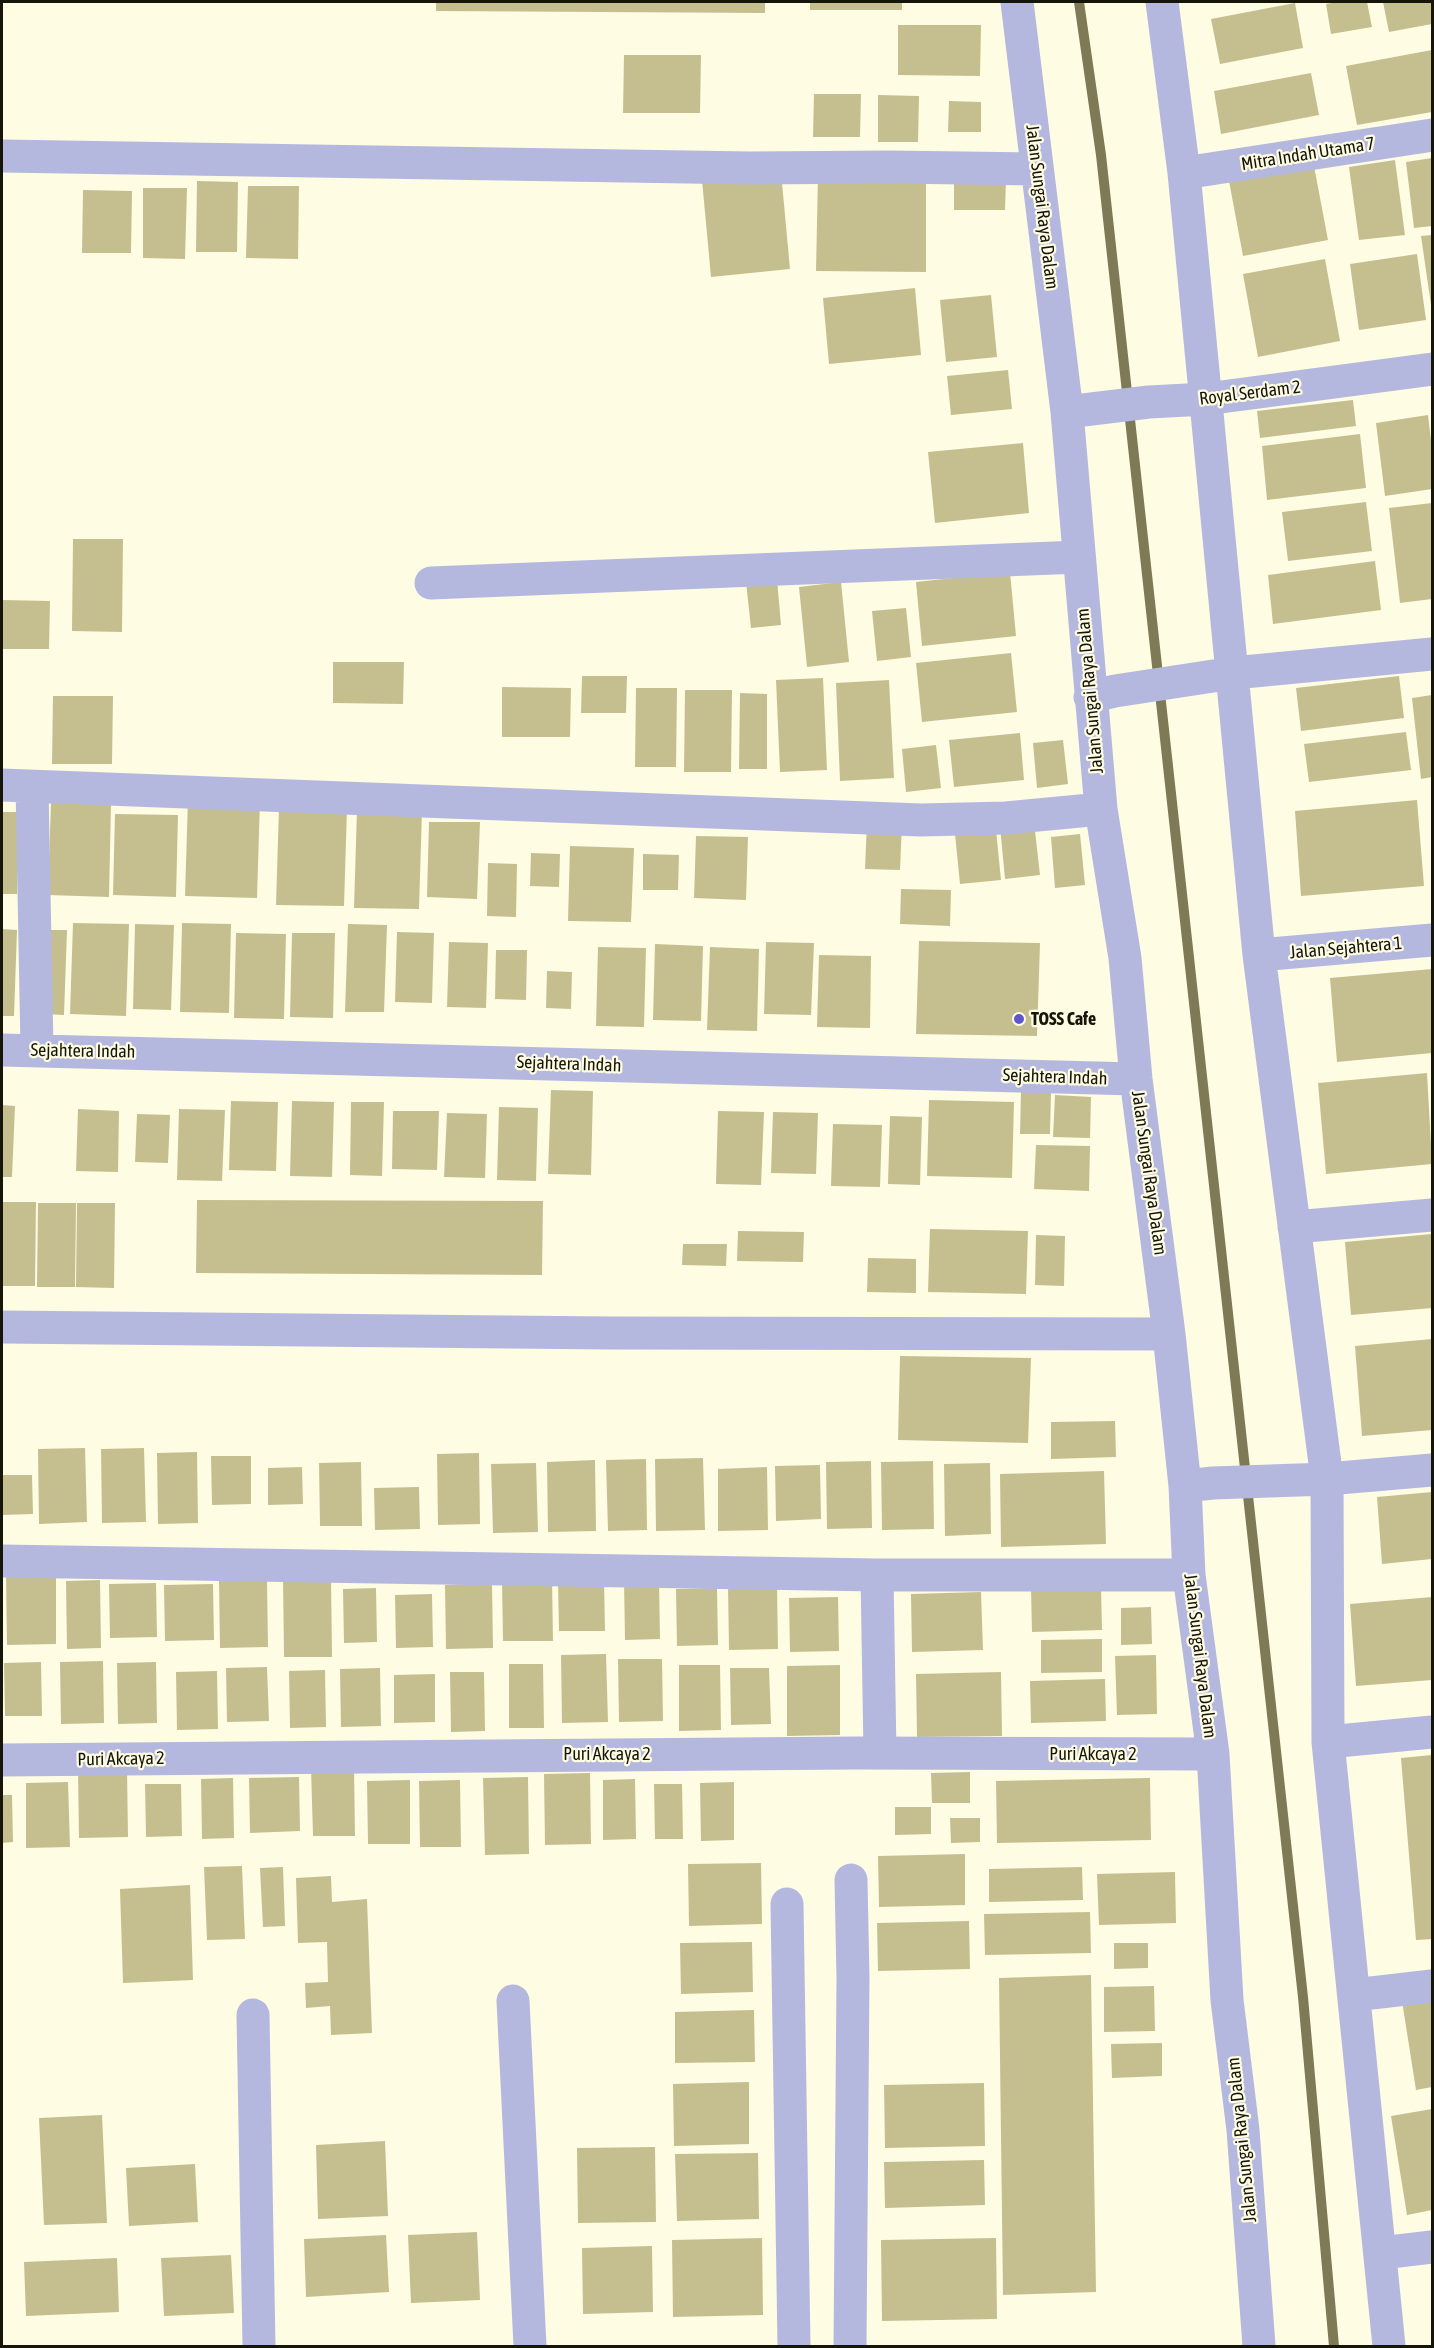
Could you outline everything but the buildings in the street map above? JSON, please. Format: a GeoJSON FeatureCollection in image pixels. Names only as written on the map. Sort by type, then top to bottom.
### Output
{"type":"FeatureCollection","features":[{"type":"Feature","properties":{"kind":"street","name":"Jalan Sungai Raya Dalam"},"geometry":{"type":"LineString","coordinates":[[1017,2],[1037,169],[1081,410],[1079,557],[1103,694],[1101,809],[1125,957],[1136,1079],[1169,1334],[1199,1484],[1189,1575],[1213,1755],[1227,2000],[1243,2130],[1259,2346]]}},
{"type":"Feature","properties":{"kind":"street"},"geometry":{"type":"LineString","coordinates":[[1162,2],[1185,174],[1259,955],[1327,1479],[1328,1742],[1389,2346]]}},
{"type":"Feature","properties":{"kind":"street","name":"Mitra Indah Utama 7"},"geometry":{"type":"LineString","coordinates":[[1185,174],[1432,135]]}},
{"type":"Feature","properties":{"kind":"street"},"geometry":{"type":"LineString","coordinates":[[2,156],[750,168],[1037,169]]}},
{"type":"Feature","properties":{"kind":"street","name":"Royal Serdam 2"},"geometry":{"type":"LineString","coordinates":[[1081,410],[1149,402],[1206,399],[1432,369]]}},
{"type":"Feature","properties":{"kind":"street"},"geometry":{"type":"LineString","coordinates":[[431,583],[1079,557]]}},
{"type":"Feature","properties":{"kind":"street"},"geometry":{"type":"LineString","coordinates":[[1103,694],[1233,673],[1432,654]]}},
{"type":"Feature","properties":{"kind":"street"},"geometry":{"type":"LineString","coordinates":[[37,1049],[17,786],[921,820],[1006,818],[1101,809]]}},
{"type":"Feature","properties":{"kind":"street","name":"Jalan Sejahtera 1"},"geometry":{"type":"LineString","coordinates":[[1259,955],[1432,940]]}},
{"type":"Feature","properties":{"kind":"street","name":"Sejahtera Indah"},"geometry":{"type":"LineString","coordinates":[[2,1050],[37,1049],[1136,1079]]}},
{"type":"Feature","properties":{"kind":"street"},"geometry":{"type":"LineString","coordinates":[[1294,1227],[1432,1215]]}},
{"type":"Feature","properties":{"kind":"street"},"geometry":{"type":"LineString","coordinates":[[2,1327],[610,1333],[1169,1334]]}},
{"type":"Feature","properties":{"kind":"street"},"geometry":{"type":"LineString","coordinates":[[1199,1484],[1327,1479],[1432,1470]]}},
{"type":"Feature","properties":{"kind":"street"},"geometry":{"type":"LineString","coordinates":[[2,1561],[877,1575],[1189,1575]]}},
{"type":"Feature","properties":{"kind":"street"},"geometry":{"type":"LineString","coordinates":[[877,1575],[880,1753]]}},
{"type":"Feature","properties":{"kind":"street"},"geometry":{"type":"LineString","coordinates":[[1328,1742],[1432,1732]]}},
{"type":"Feature","properties":{"kind":"street","name":"Puri Akcaya 2"},"geometry":{"type":"LineString","coordinates":[[2,1760],[880,1753],[1213,1755]]}},
{"type":"Feature","properties":{"kind":"street"},"geometry":{"type":"LineString","coordinates":[[850,2346],[854,1978],[851,1880]]}},
{"type":"Feature","properties":{"kind":"street"},"geometry":{"type":"LineString","coordinates":[[787,1904],[794,2346]]}},
{"type":"Feature","properties":{"kind":"street"},"geometry":{"type":"LineString","coordinates":[[1354,1995],[1432,1986]]}},
{"type":"Feature","properties":{"kind":"street"},"geometry":{"type":"LineString","coordinates":[[513,2001],[530,2346]]}},
{"type":"Feature","properties":{"kind":"street"},"geometry":{"type":"LineString","coordinates":[[253,2015],[259,2346]]}},
{"type":"Feature","properties":{"kind":"street"},"geometry":{"type":"LineString","coordinates":[[1381,2253],[1432,2247]]}},
{"type":"Feature","properties":{"kind":"waterway"},"geometry":{"type":"LineString","coordinates":[[1079,2],[1101,155],[1303,1997],[1334,2346]]}},
{"type":"Feature","properties":{"kind":"place","name":"TOSS Cafe"},"geometry":{"type":"Point","coordinates":[1019,1019]}}]}
